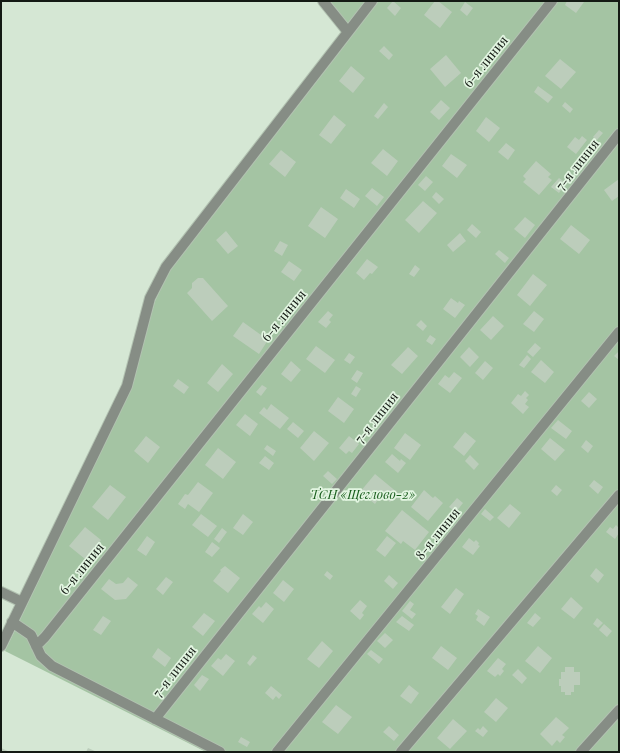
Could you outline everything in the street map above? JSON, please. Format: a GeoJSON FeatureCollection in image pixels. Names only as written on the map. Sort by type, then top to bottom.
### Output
{"type":"FeatureCollection","features":[{"type":"Feature","properties":{"kind":"street"},"geometry":{"type":"LineString","coordinates":[[323,1],[348,32]]}},
{"type":"Feature","properties":{"kind":"street"},"geometry":{"type":"LineString","coordinates":[[1,646],[126,386],[150,298],[166,267],[372,1]]}},
{"type":"Feature","properties":{"kind":"street","name":"6-я линия"},"geometry":{"type":"LineString","coordinates":[[36,646],[45,637],[552,1]]}},
{"type":"Feature","properties":{"kind":"street","name":"7-я линия"},"geometry":{"type":"LineString","coordinates":[[155,719],[619,134]]}},
{"type":"Feature","properties":{"kind":"street","name":"8-я линия"},"geometry":{"type":"LineString","coordinates":[[277,752],[619,332]]}},
{"type":"Feature","properties":{"kind":"street"},"geometry":{"type":"LineString","coordinates":[[401,752],[619,495]]}},
{"type":"Feature","properties":{"kind":"street"},"geometry":{"type":"LineString","coordinates":[[1,592],[22,602]]}},
{"type":"Feature","properties":{"kind":"street"},"geometry":{"type":"LineString","coordinates":[[12,622],[31,635],[41,656],[52,666],[220,752]]}},
{"type":"Feature","properties":{"kind":"street"},"geometry":{"type":"LineString","coordinates":[[581,752],[619,710]]}},
{"type":"Feature","properties":{"kind":"green space","name":"ТСН «Щеглово-2»"},"geometry":{"type":"Polygon","coordinates":[[[317,1],[619,1],[619,752],[206,752],[5,651],[131,388],[155,301],[170,270],[348,41],[317,1]]]}},
{"type":"Feature","properties":{"kind":"building"},"geometry":{"type":"Polygon","coordinates":[[[393,1],[401,8],[395,16],[387,8],[393,1]]]}},
{"type":"Feature","properties":{"kind":"building"},"geometry":{"type":"Polygon","coordinates":[[[435,1],[438,1],[452,12],[440,28],[424,15],[435,1]]]}},
{"type":"Feature","properties":{"kind":"building"},"geometry":{"type":"Polygon","coordinates":[[[567,1],[584,2],[576,13],[565,5],[567,1]]]}},
{"type":"Feature","properties":{"kind":"building"},"geometry":{"type":"Polygon","coordinates":[[[465,2],[473,8],[467,16],[460,10],[465,2]]]}},
{"type":"Feature","properties":{"kind":"building"},"geometry":{"type":"Polygon","coordinates":[[[384,46],[393,55],[389,60],[379,51],[384,46]]]}},
{"type":"Feature","properties":{"kind":"building"},"geometry":{"type":"Polygon","coordinates":[[[446,55],[461,73],[445,87],[430,69],[446,55]]]}},
{"type":"Feature","properties":{"kind":"building"},"geometry":{"type":"Polygon","coordinates":[[[560,59],[576,72],[561,89],[545,76],[560,59]]]}},
{"type":"Feature","properties":{"kind":"building"},"geometry":{"type":"Polygon","coordinates":[[[351,66],[365,78],[353,93],[339,81],[351,66]]]}},
{"type":"Feature","properties":{"kind":"building"},"geometry":{"type":"Polygon","coordinates":[[[538,86],[553,97],[548,103],[534,92],[538,86]]]}},
{"type":"Feature","properties":{"kind":"building"},"geometry":{"type":"Polygon","coordinates":[[[441,100],[450,108],[439,120],[430,112],[441,100]]]}},
{"type":"Feature","properties":{"kind":"building"},"geometry":{"type":"Polygon","coordinates":[[[565,102],[573,109],[570,113],[562,106],[565,102]]]}},
{"type":"Feature","properties":{"kind":"building"},"geometry":{"type":"Polygon","coordinates":[[[384,103],[388,107],[378,119],[374,116],[384,103]]]}},
{"type":"Feature","properties":{"kind":"building"},"geometry":{"type":"Polygon","coordinates":[[[334,115],[346,125],[331,144],[319,135],[334,115]]]}},
{"type":"Feature","properties":{"kind":"building"},"geometry":{"type":"Polygon","coordinates":[[[486,117],[500,128],[489,142],[476,131],[486,117]]]}},
{"type":"Feature","properties":{"kind":"building"},"geometry":{"type":"Polygon","coordinates":[[[599,130],[603,133],[597,140],[593,137],[599,130]]]}},
{"type":"Feature","properties":{"kind":"building"},"geometry":{"type":"Polygon","coordinates":[[[582,136],[587,140],[576,154],[567,147],[575,137],[579,140],[582,136]]]}},
{"type":"Feature","properties":{"kind":"building"},"geometry":{"type":"Polygon","coordinates":[[[506,143],[515,150],[508,160],[498,152],[506,143]]]}},
{"type":"Feature","properties":{"kind":"building"},"geometry":{"type":"Polygon","coordinates":[[[383,149],[398,161],[387,176],[371,163],[383,149]]]}},
{"type":"Feature","properties":{"kind":"building"},"geometry":{"type":"Polygon","coordinates":[[[281,150],[296,162],[285,177],[269,164],[281,150]]]}},
{"type":"Feature","properties":{"kind":"building"},"geometry":{"type":"Polygon","coordinates":[[[451,154],[467,165],[457,178],[442,166],[451,154]]]}},
{"type":"Feature","properties":{"kind":"building"},"geometry":{"type":"Polygon","coordinates":[[[536,161],[551,174],[548,177],[552,180],[539,195],[523,182],[526,179],[523,176],[536,161]]]}},
{"type":"Feature","properties":{"kind":"building"},"geometry":{"type":"Polygon","coordinates":[[[426,176],[433,182],[425,191],[418,185],[426,176]]]}},
{"type":"Feature","properties":{"kind":"building"},"geometry":{"type":"Polygon","coordinates":[[[559,178],[566,183],[559,193],[551,187],[559,178]]]}},
{"type":"Feature","properties":{"kind":"building"},"geometry":{"type":"Polygon","coordinates":[[[619,179],[619,196],[612,201],[604,190],[619,179]]]}},
{"type":"Feature","properties":{"kind":"building"},"geometry":{"type":"Polygon","coordinates":[[[372,188],[384,197],[377,206],[365,196],[372,188]]]}},
{"type":"Feature","properties":{"kind":"building"},"geometry":{"type":"Polygon","coordinates":[[[346,189],[360,199],[354,208],[340,198],[346,189]]]}},
{"type":"Feature","properties":{"kind":"building"},"geometry":{"type":"Polygon","coordinates":[[[436,192],[444,199],[439,204],[432,197],[436,192]]]}},
{"type":"Feature","properties":{"kind":"building"},"geometry":{"type":"Polygon","coordinates":[[[423,201],[437,213],[419,233],[405,220],[423,201]]]}},
{"type":"Feature","properties":{"kind":"building"},"geometry":{"type":"Polygon","coordinates":[[[321,207],[338,219],[325,238],[308,226],[321,207]]]}},
{"type":"Feature","properties":{"kind":"building"},"geometry":{"type":"Polygon","coordinates":[[[525,217],[535,225],[525,238],[514,229],[525,217]]]}},
{"type":"Feature","properties":{"kind":"building"},"geometry":{"type":"Polygon","coordinates":[[[472,224],[481,232],[476,238],[467,230],[472,224]]]}},
{"type":"Feature","properties":{"kind":"building"},"geometry":{"type":"Polygon","coordinates":[[[571,225],[590,240],[579,254],[560,239],[571,225]]]}},
{"type":"Feature","properties":{"kind":"building"},"geometry":{"type":"Polygon","coordinates":[[[226,231],[238,246],[228,254],[216,240],[226,231]]]}},
{"type":"Feature","properties":{"kind":"building"},"geometry":{"type":"Polygon","coordinates":[[[460,233],[466,241],[453,252],[447,245],[460,233]]]}},
{"type":"Feature","properties":{"kind":"building"},"geometry":{"type":"Polygon","coordinates":[[[280,241],[288,245],[282,256],[274,251],[280,241]]]}},
{"type":"Feature","properties":{"kind":"building"},"geometry":{"type":"Polygon","coordinates":[[[499,250],[509,258],[505,263],[495,254],[499,250]]]}},
{"type":"Feature","properties":{"kind":"building"},"geometry":{"type":"Polygon","coordinates":[[[367,259],[378,267],[364,280],[356,273],[367,259]]]}},
{"type":"Feature","properties":{"kind":"building"},"geometry":{"type":"Polygon","coordinates":[[[289,261],[302,270],[294,281],[281,272],[289,261]]]}},
{"type":"Feature","properties":{"kind":"building"},"geometry":{"type":"Polygon","coordinates":[[[415,265],[420,269],[414,277],[409,274],[415,265]]]}},
{"type":"Feature","properties":{"kind":"building"},"geometry":{"type":"Polygon","coordinates":[[[533,274],[547,285],[530,306],[517,295],[533,274]]]}},
{"type":"Feature","properties":{"kind":"building"},"geometry":{"type":"Polygon","coordinates":[[[198,278],[203,278],[228,306],[212,321],[187,293],[192,288],[192,283],[198,278]]]}},
{"type":"Feature","properties":{"kind":"building"},"geometry":{"type":"Polygon","coordinates":[[[451,298],[458,303],[459,301],[465,305],[455,318],[443,309],[451,298]]]}},
{"type":"Feature","properties":{"kind":"building"},"geometry":{"type":"Polygon","coordinates":[[[328,311],[333,315],[329,320],[331,322],[326,328],[318,322],[328,311]]]}},
{"type":"Feature","properties":{"kind":"building"},"geometry":{"type":"Polygon","coordinates":[[[534,311],[544,319],[534,332],[523,324],[534,311]]]}},
{"type":"Feature","properties":{"kind":"building"},"geometry":{"type":"Polygon","coordinates":[[[493,316],[504,326],[491,340],[480,330],[493,316]]]}},
{"type":"Feature","properties":{"kind":"building"},"geometry":{"type":"Polygon","coordinates":[[[421,320],[427,326],[423,331],[416,325],[421,320]]]}},
{"type":"Feature","properties":{"kind":"building"},"geometry":{"type":"Polygon","coordinates":[[[243,322],[268,340],[259,354],[233,336],[243,322]]]}},
{"type":"Feature","properties":{"kind":"building"},"geometry":{"type":"Polygon","coordinates":[[[430,335],[436,339],[432,345],[426,341],[430,335]]]}},
{"type":"Feature","properties":{"kind":"building"},"geometry":{"type":"Polygon","coordinates":[[[535,343],[541,348],[533,357],[527,352],[535,343]]]}},
{"type":"Feature","properties":{"kind":"building"},"geometry":{"type":"Polygon","coordinates":[[[316,346],[335,360],[325,373],[306,359],[316,346]]]}},
{"type":"Feature","properties":{"kind":"building"},"geometry":{"type":"Polygon","coordinates":[[[408,347],[418,356],[402,374],[391,365],[408,347]]]}},
{"type":"Feature","properties":{"kind":"building"},"geometry":{"type":"Polygon","coordinates":[[[469,347],[479,357],[470,367],[460,357],[469,347]]]}},
{"type":"Feature","properties":{"kind":"building"},"geometry":{"type":"Polygon","coordinates":[[[619,351],[619,360],[614,356],[619,351]]]}},
{"type":"Feature","properties":{"kind":"building"},"geometry":{"type":"Polygon","coordinates":[[[349,353],[355,357],[350,364],[344,360],[349,353]]]}},
{"type":"Feature","properties":{"kind":"building"},"geometry":{"type":"Polygon","coordinates":[[[527,355],[531,359],[524,368],[519,365],[527,355]]]}},
{"type":"Feature","properties":{"kind":"building"},"geometry":{"type":"Polygon","coordinates":[[[541,360],[554,372],[545,383],[531,372],[541,360]]]}},
{"type":"Feature","properties":{"kind":"building"},"geometry":{"type":"Polygon","coordinates":[[[291,361],[301,370],[291,382],[281,374],[291,361]]]}},
{"type":"Feature","properties":{"kind":"building"},"geometry":{"type":"Polygon","coordinates":[[[485,361],[493,368],[483,380],[475,373],[485,361]]]}},
{"type":"Feature","properties":{"kind":"building"},"geometry":{"type":"Polygon","coordinates":[[[222,364],[233,374],[218,392],[207,383],[222,364]]]}},
{"type":"Feature","properties":{"kind":"building"},"geometry":{"type":"Polygon","coordinates":[[[357,370],[363,373],[357,383],[351,379],[357,370]]]}},
{"type":"Feature","properties":{"kind":"building"},"geometry":{"type":"Polygon","coordinates":[[[454,372],[462,378],[450,393],[438,384],[445,375],[449,378],[454,372]]]}},
{"type":"Feature","properties":{"kind":"building"},"geometry":{"type":"Polygon","coordinates":[[[178,379],[189,387],[184,394],[173,386],[178,379]]]}},
{"type":"Feature","properties":{"kind":"building"},"geometry":{"type":"Polygon","coordinates":[[[262,385],[267,388],[261,396],[256,392],[262,385]]]}},
{"type":"Feature","properties":{"kind":"building"},"geometry":{"type":"Polygon","coordinates":[[[356,386],[361,389],[356,397],[351,394],[356,386]]]}},
{"type":"Feature","properties":{"kind":"building"},"geometry":{"type":"Polygon","coordinates":[[[525,391],[529,395],[526,398],[528,400],[525,404],[529,407],[523,414],[511,403],[518,394],[521,396],[525,391]]]}},
{"type":"Feature","properties":{"kind":"building"},"geometry":{"type":"Polygon","coordinates":[[[589,392],[597,399],[589,408],[581,401],[589,392]]]}},
{"type":"Feature","properties":{"kind":"building"},"geometry":{"type":"Polygon","coordinates":[[[338,397],[354,409],[344,423],[328,411],[338,397]]]}},
{"type":"Feature","properties":{"kind":"building"},"geometry":{"type":"Polygon","coordinates":[[[271,404],[289,418],[280,429],[259,413],[264,407],[267,410],[271,404]]]}},
{"type":"Feature","properties":{"kind":"building"},"geometry":{"type":"Polygon","coordinates":[[[245,414],[258,424],[250,436],[236,425],[245,414]]]}},
{"type":"Feature","properties":{"kind":"building"},"geometry":{"type":"Polygon","coordinates":[[[558,420],[572,431],[566,439],[551,428],[558,420]]]}},
{"type":"Feature","properties":{"kind":"building"},"geometry":{"type":"Polygon","coordinates":[[[293,422],[304,431],[298,438],[287,429],[293,422]]]}},
{"type":"Feature","properties":{"kind":"building"},"geometry":{"type":"Polygon","coordinates":[[[314,431],[329,443],[314,461],[300,448],[314,431]]]}},
{"type":"Feature","properties":{"kind":"building"},"geometry":{"type":"Polygon","coordinates":[[[465,432],[476,441],[464,456],[453,447],[465,432]]]}},
{"type":"Feature","properties":{"kind":"building"},"geometry":{"type":"Polygon","coordinates":[[[405,433],[421,445],[410,460],[394,448],[405,433]]]}},
{"type":"Feature","properties":{"kind":"building"},"geometry":{"type":"Polygon","coordinates":[[[146,436],[160,447],[148,463],[134,451],[146,436]]]}},
{"type":"Feature","properties":{"kind":"building"},"geometry":{"type":"Polygon","coordinates":[[[349,436],[359,444],[352,453],[349,451],[346,454],[339,448],[349,436]]]}},
{"type":"Feature","properties":{"kind":"building"},"geometry":{"type":"Polygon","coordinates":[[[550,438],[565,450],[555,461],[541,449],[550,438]]]}},
{"type":"Feature","properties":{"kind":"building"},"geometry":{"type":"Polygon","coordinates":[[[586,440],[593,446],[588,453],[581,447],[586,440]]]}},
{"type":"Feature","properties":{"kind":"building"},"geometry":{"type":"Polygon","coordinates":[[[267,445],[276,451],[273,456],[264,449],[267,445]]]}},
{"type":"Feature","properties":{"kind":"building"},"geometry":{"type":"Polygon","coordinates":[[[218,448],[236,462],[223,479],[205,465],[218,448]]]}},
{"type":"Feature","properties":{"kind":"building"},"geometry":{"type":"Polygon","coordinates":[[[392,454],[400,461],[401,459],[406,463],[398,473],[385,462],[392,454]]]}},
{"type":"Feature","properties":{"kind":"building"},"geometry":{"type":"Polygon","coordinates":[[[470,455],[479,464],[474,470],[465,461],[470,455]]]}},
{"type":"Feature","properties":{"kind":"building"},"geometry":{"type":"Polygon","coordinates":[[[265,456],[274,463],[269,470],[259,463],[265,456]]]}},
{"type":"Feature","properties":{"kind":"building"},"geometry":{"type":"Polygon","coordinates":[[[328,471],[337,479],[332,484],[323,476],[328,471]]]}},
{"type":"Feature","properties":{"kind":"building"},"geometry":{"type":"Polygon","coordinates":[[[375,474],[398,493],[390,502],[381,495],[375,504],[360,492],[375,474]]]}},
{"type":"Feature","properties":{"kind":"building"},"geometry":{"type":"Polygon","coordinates":[[[594,480],[603,487],[598,494],[589,486],[594,480]]]}},
{"type":"Feature","properties":{"kind":"building"},"geometry":{"type":"Polygon","coordinates":[[[198,482],[213,493],[199,512],[188,504],[185,509],[178,504],[185,494],[188,495],[198,482]]]}},
{"type":"Feature","properties":{"kind":"building"},"geometry":{"type":"Polygon","coordinates":[[[110,485],[126,497],[108,520],[92,507],[110,485]]]}},
{"type":"Feature","properties":{"kind":"building"},"geometry":{"type":"Polygon","coordinates":[[[556,485],[562,490],[557,496],[551,491],[556,485]]]}},
{"type":"Feature","properties":{"kind":"building"},"geometry":{"type":"Polygon","coordinates":[[[424,490],[433,498],[435,496],[443,503],[428,521],[411,507],[424,490]]]}},
{"type":"Feature","properties":{"kind":"building"},"geometry":{"type":"Polygon","coordinates":[[[457,498],[463,503],[456,512],[449,507],[457,498]]]}},
{"type":"Feature","properties":{"kind":"building"},"geometry":{"type":"Polygon","coordinates":[[[510,504],[521,513],[509,528],[497,518],[510,504]]]}},
{"type":"Feature","properties":{"kind":"building"},"geometry":{"type":"Polygon","coordinates":[[[485,509],[494,517],[490,521],[481,514],[485,509]]]}},
{"type":"Feature","properties":{"kind":"building"},"geometry":{"type":"Polygon","coordinates":[[[402,510],[429,532],[415,550],[403,541],[401,544],[385,531],[402,510]]]}},
{"type":"Feature","properties":{"kind":"building"},"geometry":{"type":"Polygon","coordinates":[[[201,514],[217,526],[208,537],[192,525],[201,514]]]}},
{"type":"Feature","properties":{"kind":"building"},"geometry":{"type":"Polygon","coordinates":[[[243,514],[253,522],[243,535],[233,528],[243,514]]]}},
{"type":"Feature","properties":{"kind":"building"},"geometry":{"type":"Polygon","coordinates":[[[616,525],[619,528],[619,533],[615,539],[606,532],[610,527],[613,529],[616,525]]]}},
{"type":"Feature","properties":{"kind":"building"},"geometry":{"type":"Polygon","coordinates":[[[85,527],[101,540],[85,559],[69,546],[85,527]]]}},
{"type":"Feature","properties":{"kind":"building"},"geometry":{"type":"Polygon","coordinates":[[[222,528],[227,532],[219,543],[214,539],[222,528]]]}},
{"type":"Feature","properties":{"kind":"building"},"geometry":{"type":"Polygon","coordinates":[[[147,536],[155,542],[146,556],[137,550],[147,536]]]}},
{"type":"Feature","properties":{"kind":"building"},"geometry":{"type":"Polygon","coordinates":[[[387,536],[396,543],[385,557],[376,550],[387,536]]]}},
{"type":"Feature","properties":{"kind":"building"},"geometry":{"type":"Polygon","coordinates":[[[469,538],[474,542],[476,540],[480,546],[473,555],[462,547],[469,538]]]}},
{"type":"Feature","properties":{"kind":"building"},"geometry":{"type":"Polygon","coordinates":[[[212,542],[220,548],[212,557],[205,552],[212,542]]]}},
{"type":"Feature","properties":{"kind":"building"},"geometry":{"type":"Polygon","coordinates":[[[225,566],[240,578],[228,593],[213,581],[221,571],[220,570],[225,566]]]}},
{"type":"Feature","properties":{"kind":"building"},"geometry":{"type":"Polygon","coordinates":[[[596,568],[604,575],[598,583],[590,576],[596,568]]]}},
{"type":"Feature","properties":{"kind":"building"},"geometry":{"type":"Polygon","coordinates":[[[327,571],[333,576],[330,580],[324,575],[327,571]]]}},
{"type":"Feature","properties":{"kind":"building"},"geometry":{"type":"Polygon","coordinates":[[[389,575],[398,583],[393,589],[384,581],[389,575]]]}},
{"type":"Feature","properties":{"kind":"building"},"geometry":{"type":"Polygon","coordinates":[[[128,577],[138,585],[126,599],[115,600],[101,589],[109,579],[116,584],[123,583],[128,577]]]}},
{"type":"Feature","properties":{"kind":"building"},"geometry":{"type":"Polygon","coordinates":[[[166,577],[173,582],[163,595],[156,589],[166,577]]]}},
{"type":"Feature","properties":{"kind":"building"},"geometry":{"type":"Polygon","coordinates":[[[283,580],[294,589],[284,602],[273,593],[283,580]]]}},
{"type":"Feature","properties":{"kind":"building"},"geometry":{"type":"Polygon","coordinates":[[[456,588],[464,594],[450,614],[441,607],[456,588]]]}},
{"type":"Feature","properties":{"kind":"building"},"geometry":{"type":"Polygon","coordinates":[[[571,597],[583,608],[574,619],[561,609],[571,597]]]}},
{"type":"Feature","properties":{"kind":"building"},"geometry":{"type":"Polygon","coordinates":[[[360,600],[367,606],[362,613],[364,615],[360,620],[350,611],[360,600]]]}},
{"type":"Feature","properties":{"kind":"building"},"geometry":{"type":"Polygon","coordinates":[[[410,601],[414,604],[410,610],[416,614],[412,619],[402,611],[410,601]]]}},
{"type":"Feature","properties":{"kind":"building"},"geometry":{"type":"Polygon","coordinates":[[[266,602],[274,609],[263,623],[252,614],[259,606],[261,608],[266,602]]]}},
{"type":"Feature","properties":{"kind":"building"},"geometry":{"type":"Polygon","coordinates":[[[478,609],[490,617],[484,626],[476,620],[478,616],[475,614],[478,609]]]}},
{"type":"Feature","properties":{"kind":"building"},"geometry":{"type":"Polygon","coordinates":[[[204,613],[215,621],[203,636],[192,627],[204,613]]]}},
{"type":"Feature","properties":{"kind":"building"},"geometry":{"type":"Polygon","coordinates":[[[535,613],[541,618],[533,627],[527,623],[535,613]]]}},
{"type":"Feature","properties":{"kind":"building"},"geometry":{"type":"Polygon","coordinates":[[[103,616],[111,621],[101,635],[93,630],[103,616]]]}},
{"type":"Feature","properties":{"kind":"building"},"geometry":{"type":"Polygon","coordinates":[[[402,616],[414,625],[409,631],[396,622],[402,616]]]}},
{"type":"Feature","properties":{"kind":"building"},"geometry":{"type":"Polygon","coordinates":[[[597,618],[603,623],[598,628],[593,624],[597,618]]]}},
{"type":"Feature","properties":{"kind":"building"},"geometry":{"type":"Polygon","coordinates":[[[604,624],[612,631],[607,637],[599,630],[604,624]]]}},
{"type":"Feature","properties":{"kind":"building"},"geometry":{"type":"Polygon","coordinates":[[[385,633],[393,640],[385,648],[377,641],[385,633]]]}},
{"type":"Feature","properties":{"kind":"building"},"geometry":{"type":"Polygon","coordinates":[[[322,641],[333,651],[319,668],[307,659],[322,641]]]}},
{"type":"Feature","properties":{"kind":"building"},"geometry":{"type":"Polygon","coordinates":[[[191,646],[198,651],[190,661],[183,656],[191,646]]]}},
{"type":"Feature","properties":{"kind":"building"},"geometry":{"type":"Polygon","coordinates":[[[441,646],[457,658],[448,670],[432,658],[441,646]]]}},
{"type":"Feature","properties":{"kind":"building"},"geometry":{"type":"Polygon","coordinates":[[[538,646],[552,658],[540,673],[525,661],[538,646]]]}},
{"type":"Feature","properties":{"kind":"building"},"geometry":{"type":"Polygon","coordinates":[[[158,648],[171,658],[165,667],[152,657],[158,648]]]}},
{"type":"Feature","properties":{"kind":"building"},"geometry":{"type":"Polygon","coordinates":[[[371,650],[383,659],[379,664],[367,654],[371,650]]]}},
{"type":"Feature","properties":{"kind":"building"},"geometry":{"type":"Polygon","coordinates":[[[226,654],[235,661],[223,676],[211,666],[218,658],[221,660],[226,654]]]}},
{"type":"Feature","properties":{"kind":"building"},"geometry":{"type":"Polygon","coordinates":[[[253,655],[257,658],[250,666],[247,663],[253,655]]]}},
{"type":"Feature","properties":{"kind":"building"},"geometry":{"type":"Polygon","coordinates":[[[498,658],[506,664],[502,669],[504,671],[500,676],[498,674],[495,677],[487,671],[498,658]]]}},
{"type":"Feature","properties":{"kind":"building"},"geometry":{"type":"Polygon","coordinates":[[[565,667],[574,667],[574,672],[580,672],[580,685],[574,685],[574,692],[571,692],[571,695],[565,695],[565,692],[561,692],[561,686],[559,686],[561,672],[565,672],[565,667]]]}},
{"type":"Feature","properties":{"kind":"building"},"geometry":{"type":"Polygon","coordinates":[[[518,669],[527,678],[522,684],[512,675],[518,669]]]}},
{"type":"Feature","properties":{"kind":"building"},"geometry":{"type":"Polygon","coordinates":[[[202,675],[209,679],[200,691],[194,685],[202,675]]]}},
{"type":"Feature","properties":{"kind":"building"},"geometry":{"type":"Polygon","coordinates":[[[409,685],[419,693],[411,704],[400,696],[409,685]]]}},
{"type":"Feature","properties":{"kind":"building"},"geometry":{"type":"Polygon","coordinates":[[[271,686],[282,695],[279,699],[276,696],[273,700],[265,693],[271,686]]]}},
{"type":"Feature","properties":{"kind":"building"},"geometry":{"type":"Polygon","coordinates":[[[496,698],[508,708],[496,722],[484,712],[496,698]]]}},
{"type":"Feature","properties":{"kind":"building"},"geometry":{"type":"Polygon","coordinates":[[[336,705],[352,717],[338,734],[322,722],[336,705]]]}},
{"type":"Feature","properties":{"kind":"building"},"geometry":{"type":"Polygon","coordinates":[[[556,717],[569,728],[562,735],[565,737],[560,743],[557,740],[552,746],[540,734],[556,717]]]}},
{"type":"Feature","properties":{"kind":"building"},"geometry":{"type":"Polygon","coordinates":[[[453,719],[467,731],[450,749],[437,738],[453,719]]]}},
{"type":"Feature","properties":{"kind":"building"},"geometry":{"type":"Polygon","coordinates":[[[389,726],[399,735],[394,741],[383,732],[389,726]]]}},
{"type":"Feature","properties":{"kind":"building"},"geometry":{"type":"Polygon","coordinates":[[[483,726],[488,731],[483,737],[475,731],[478,728],[480,730],[483,726]]]}},
{"type":"Feature","properties":{"kind":"building"},"geometry":{"type":"Polygon","coordinates":[[[241,737],[250,742],[247,747],[238,742],[241,737]]]}},
{"type":"Feature","properties":{"kind":"building"},"geometry":{"type":"Polygon","coordinates":[[[1,748],[10,752],[1,752],[1,748]]]}},
{"type":"Feature","properties":{"kind":"building"},"geometry":{"type":"Polygon","coordinates":[[[88,748],[97,752],[86,752],[88,748]]]}}]}
